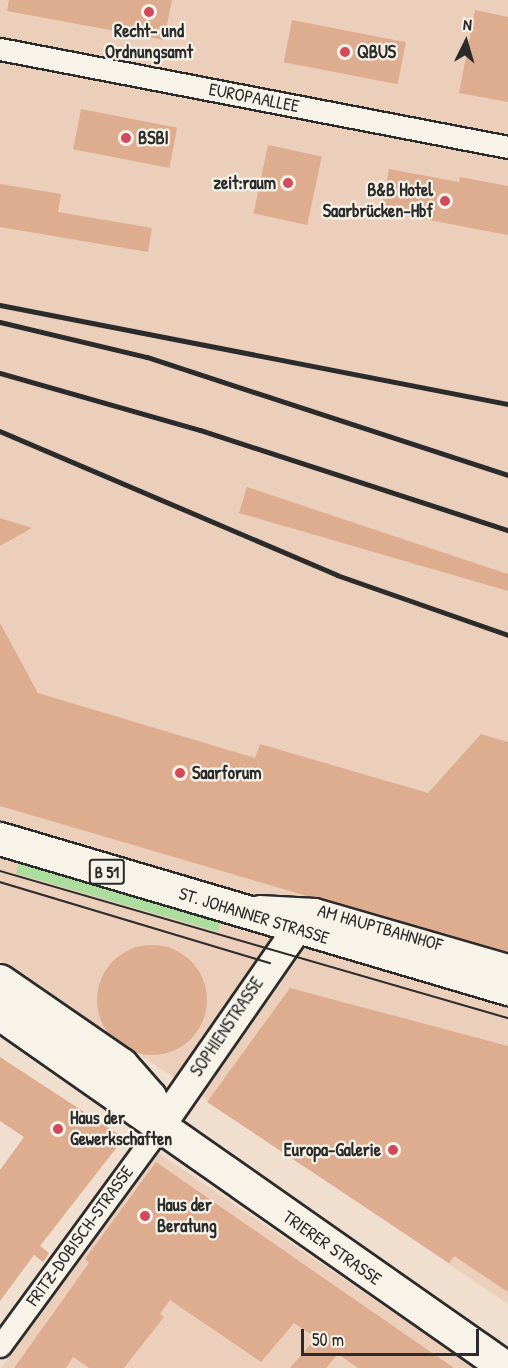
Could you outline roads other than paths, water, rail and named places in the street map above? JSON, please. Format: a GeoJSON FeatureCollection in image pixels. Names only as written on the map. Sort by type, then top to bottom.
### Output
{"type":"FeatureCollection","features":[{"type":"Feature","properties":{"kind":"main road","name":"ST. JOHANNER STRASSE"},"geometry":{"type":"LineString","coordinates":[[0,839],[297,929],[508,989]]}},
{"type":"Feature","properties":{"kind":"main road"},"geometry":{"type":"LineString","coordinates":[[0,981],[122,1065],[150,1097],[159,1127]]}},
{"type":"Feature","properties":{"kind":"main road","name":"TRIERER STRASSE"},"geometry":{"type":"LineString","coordinates":[[0,1014],[507,1368]]}},
{"type":"Feature","properties":{"kind":"street","name":"EUROPAALLEE"},"geometry":{"type":"LineString","coordinates":[[0,49],[508,147]]}},
{"type":"Feature","properties":{"kind":"street","name":"AM HAUPTBAHNHOF"},"geometry":{"type":"LineString","coordinates":[[214,904],[315,909],[508,965]]}},
{"type":"Feature","properties":{"kind":"street","name":"SOPHIENSTRASSE"},"geometry":{"type":"LineString","coordinates":[[159,1127],[259,978],[297,929]]}},
{"type":"Feature","properties":{"kind":"street","name":"FRITZ-DOBISCH-STRASSE"},"geometry":{"type":"LineString","coordinates":[[0,1346],[159,1127]]}},
{"type":"Feature","properties":{"kind":"tram line"},"geometry":{"type":"LineString","coordinates":[[0,871],[508,1018]]}},
{"type":"Feature","properties":{"kind":"tram line"},"geometry":{"type":"LineString","coordinates":[[0,882],[270,963]]}},
{"type":"Feature","properties":{"kind":"railway"},"geometry":{"type":"LineString","coordinates":[[0,305],[508,404]]}},
{"type":"Feature","properties":{"kind":"railway"},"geometry":{"type":"LineString","coordinates":[[0,322],[147,357],[508,475]]}},
{"type":"Feature","properties":{"kind":"railway"},"geometry":{"type":"LineString","coordinates":[[0,373],[200,430],[508,530]]}},
{"type":"Feature","properties":{"kind":"railway"},"geometry":{"type":"LineString","coordinates":[[0,431],[337,575],[508,635]]}},
{"type":"Feature","properties":{"kind":"place","name":"Recht- und Ordnungsamt"},"geometry":{"type":"Point","coordinates":[149,12]}},
{"type":"Feature","properties":{"kind":"place","name":"QBUS"},"geometry":{"type":"Point","coordinates":[345,52]}},
{"type":"Feature","properties":{"kind":"place","name":"BSBI"},"geometry":{"type":"Point","coordinates":[126,138]}},
{"type":"Feature","properties":{"kind":"place","name":"zeit:raum"},"geometry":{"type":"Point","coordinates":[288,183]}},
{"type":"Feature","properties":{"kind":"place","name":"B&B Hotel Saarbrücken-Hbf"},"geometry":{"type":"Point","coordinates":[445,201]}},
{"type":"Feature","properties":{"kind":"place","name":"Saarforum"},"geometry":{"type":"Point","coordinates":[180,773]}},
{"type":"Feature","properties":{"kind":"place","name":"Haus der Gewerkschaften"},"geometry":{"type":"Point","coordinates":[58,1129]}},
{"type":"Feature","properties":{"kind":"place","name":"Europa-Galerie"},"geometry":{"type":"Point","coordinates":[393,1150]}},
{"type":"Feature","properties":{"kind":"place","name":"Haus der Beratung"},"geometry":{"type":"Point","coordinates":[145,1216]}}]}
